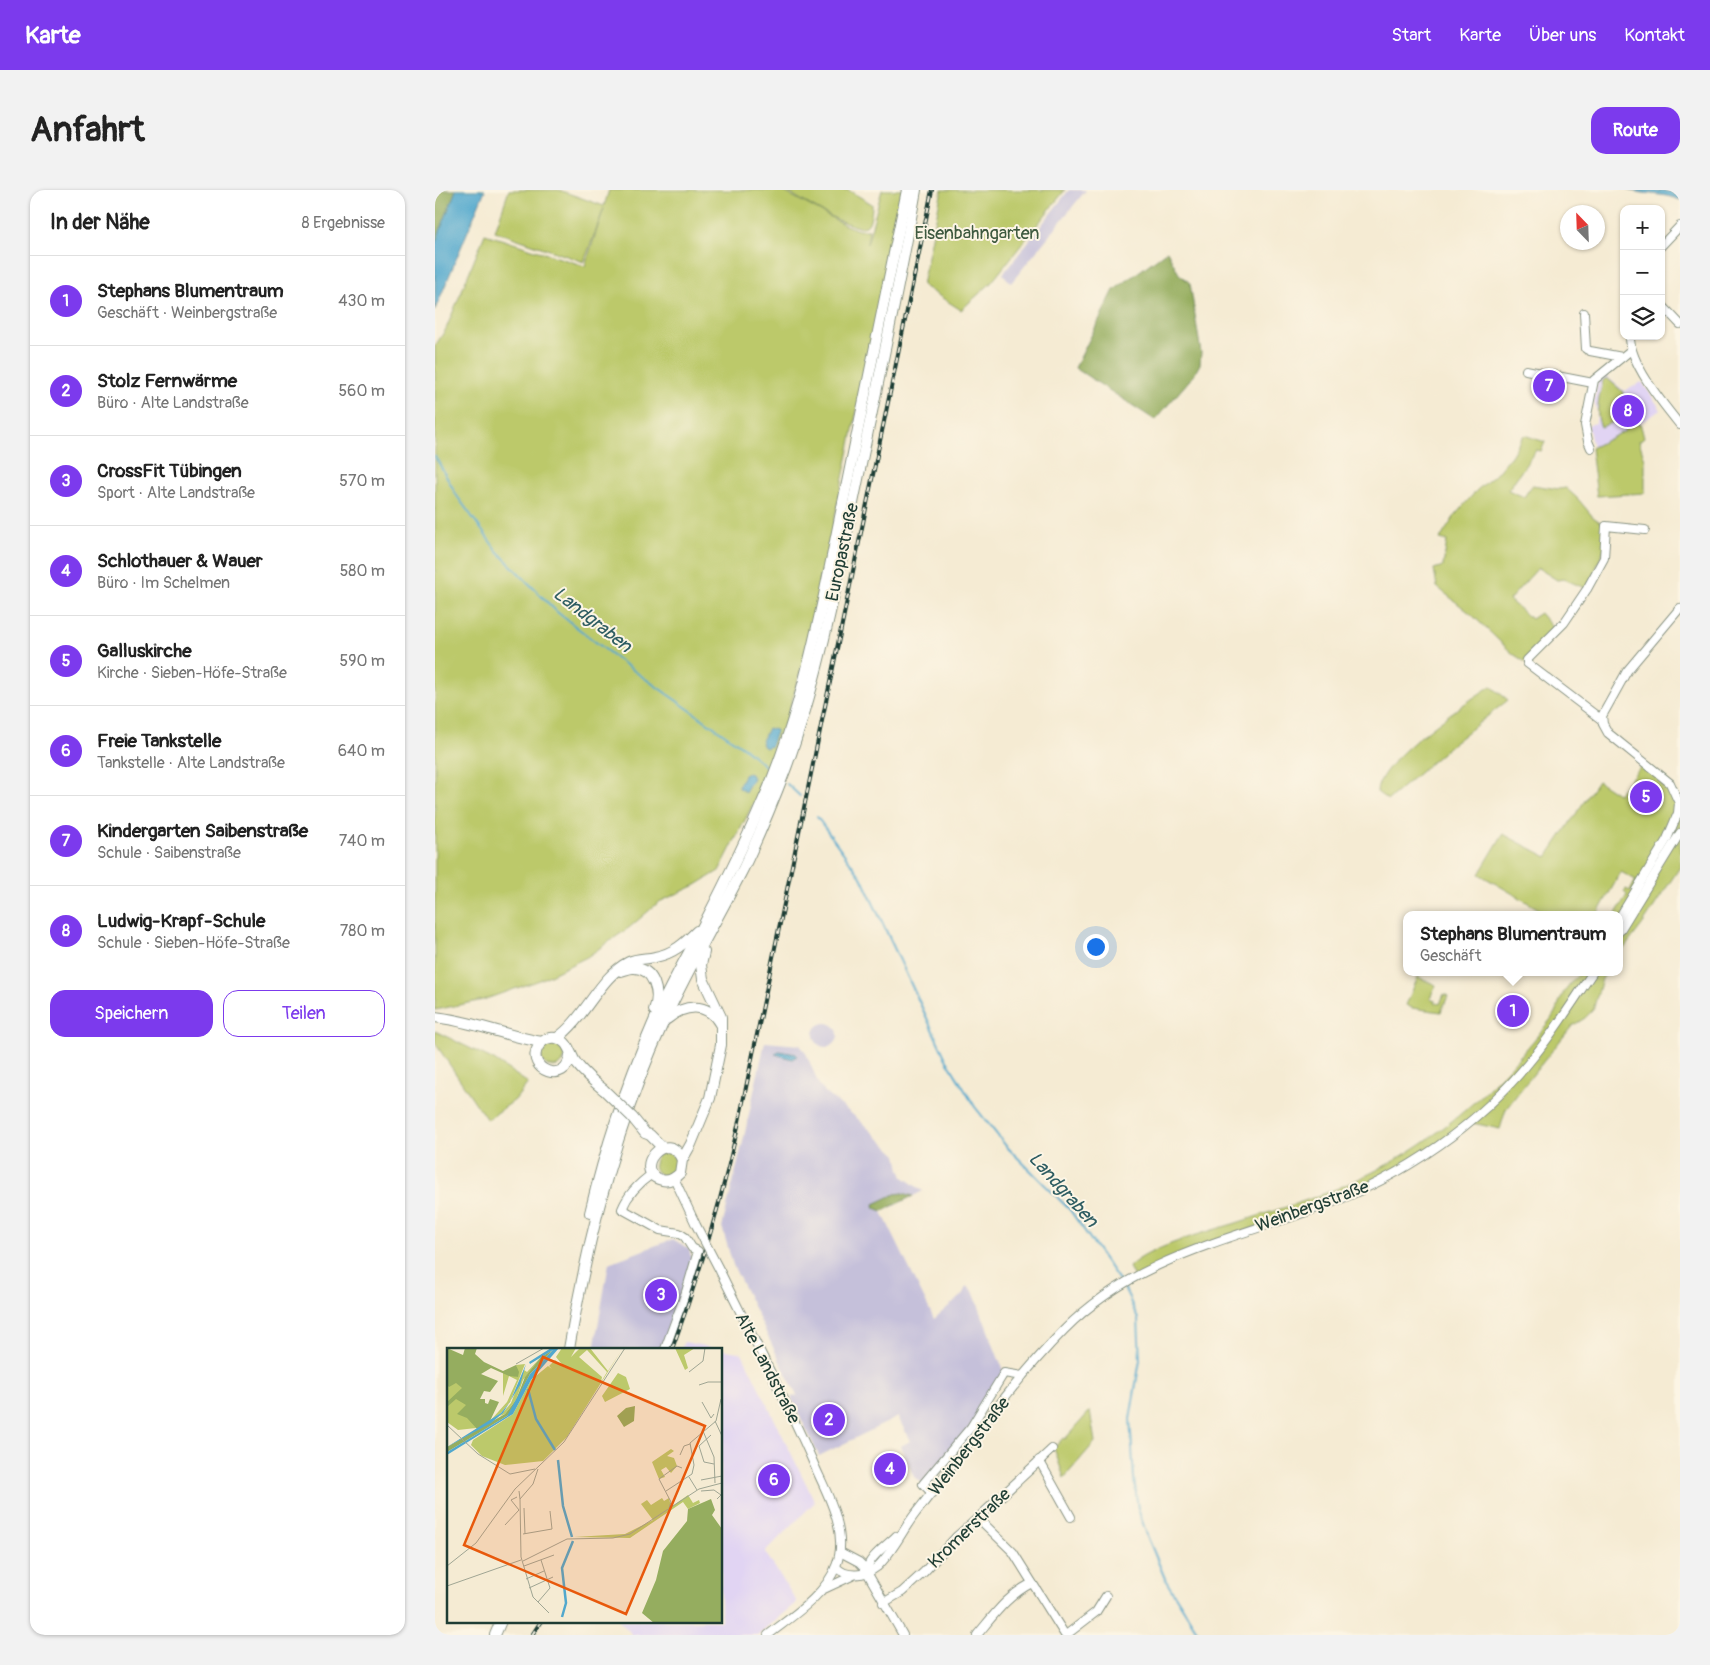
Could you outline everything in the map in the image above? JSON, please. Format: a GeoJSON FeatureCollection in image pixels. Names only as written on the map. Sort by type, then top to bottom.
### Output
{"type":"FeatureCollection","features":[{"type":"Feature","properties":{"kind":"main road","name":"Europastraße"},"geometry":{"type":"LineString","coordinates":[[709,934],[754,845],[777,778],[802,690],[816,633],[907,190]]}},
{"type":"Feature","properties":{"kind":"main road","name":"Europastraße"},"geometry":{"type":"LineString","coordinates":[[706,920],[759,809],[777,778],[805,713],[825,633],[916,190]]}},
{"type":"Feature","properties":{"kind":"main road"},"geometry":{"type":"LineString","coordinates":[[578,1017],[569,1050],[569,1063],[563,1069],[555,1072],[545,1071],[538,1064],[536,1053],[542,1042],[549,1038],[557,1038],[578,1017],[616,972],[628,962],[669,954],[690,938],[706,920]]}},
{"type":"Feature","properties":{"kind":"main road"},"geometry":{"type":"LineString","coordinates":[[569,1348],[580,1265],[598,1178],[631,1078],[652,1026],[674,979],[706,920]]}},
{"type":"Feature","properties":{"kind":"main road"},"geometry":{"type":"LineString","coordinates":[[577,1297],[615,1147],[664,1022],[709,934]]}},
{"type":"Feature","properties":{"kind":"main road"},"geometry":{"type":"LineString","coordinates":[[663,1148],[653,1154],[650,1162],[652,1174],[663,1180],[674,1178],[681,1170],[682,1160],[708,1105],[717,1072],[721,1045],[721,1018],[717,1006],[709,995],[703,979],[701,965],[709,934]]}},
{"type":"Feature","properties":{"kind":"main road"},"geometry":{"type":"LineString","coordinates":[[616,972],[633,968],[641,970],[654,981],[658,992],[657,1004],[651,1018],[652,1026]]}},
{"type":"Feature","properties":{"kind":"main road"},"geometry":{"type":"LineString","coordinates":[[664,1022],[676,1012],[685,1008],[704,1009],[711,1012],[722,1028]]}},
{"type":"Feature","properties":{"kind":"main road"},"geometry":{"type":"LineString","coordinates":[[435,1017],[478,1025],[518,1038],[542,1042]]}},
{"type":"Feature","properties":{"kind":"main road"},"geometry":{"type":"LineString","coordinates":[[518,1038],[536,1053]]}},
{"type":"Feature","properties":{"kind":"main road"},"geometry":{"type":"LineString","coordinates":[[557,1038],[569,1050],[588,1076],[645,1133],[663,1148],[674,1150],[682,1160]]}},
{"type":"Feature","properties":{"kind":"main road"},"geometry":{"type":"LineString","coordinates":[[563,1069],[588,1076]]}},
{"type":"Feature","properties":{"kind":"main road"},"geometry":{"type":"LineString","coordinates":[[674,1150],[697,1130]]}},
{"type":"Feature","properties":{"kind":"main road"},"geometry":{"type":"LineString","coordinates":[[645,1133],[653,1154]]}},
{"type":"Feature","properties":{"kind":"main road"},"geometry":{"type":"LineString","coordinates":[[495,1635],[501,1622]]}},
{"type":"Feature","properties":{"kind":"street"},"geometry":{"type":"LineString","coordinates":[[1665,242],[1680,228]]}},
{"type":"Feature","properties":{"kind":"street"},"geometry":{"type":"LineString","coordinates":[[1665,308],[1680,324]]}},
{"type":"Feature","properties":{"kind":"street"},"geometry":{"type":"LineString","coordinates":[[1584,312],[1586,349],[1622,357]]}},
{"type":"Feature","properties":{"kind":"street"},"geometry":{"type":"LineString","coordinates":[[1630,340],[1631,350],[1649,382],[1680,424]]}},
{"type":"Feature","properties":{"kind":"street"},"geometry":{"type":"LineString","coordinates":[[1591,448],[1585,426],[1593,383],[1631,350]]}},
{"type":"Feature","properties":{"kind":"street"},"geometry":{"type":"LineString","coordinates":[[1526,370],[1593,383]]}},
{"type":"Feature","properties":{"kind":"street"},"geometry":{"type":"LineString","coordinates":[[1623,911],[1667,838],[1678,813],[1679,803],[1670,783],[1612,738],[1602,720],[1527,663],[1527,660],[1564,623],[1591,582],[1605,552],[1606,526],[1645,530]]}},
{"type":"Feature","properties":{"kind":"street"},"geometry":{"type":"LineString","coordinates":[[1602,720],[1607,705],[1627,671],[1680,608]]}},
{"type":"Feature","properties":{"kind":"street"},"geometry":{"type":"LineString","coordinates":[[1623,925],[1680,832]]}},
{"type":"Feature","properties":{"kind":"street","name":"Weinbergstraße"},"geometry":{"type":"LineString","coordinates":[[908,1524],[1022,1376],[1065,1329],[1113,1290],[1161,1263],[1208,1244],[1338,1200],[1391,1175],[1421,1157],[1490,1104],[1512,1081],[1534,1056],[1590,976]]}},
{"type":"Feature","properties":{"kind":"street"},"geometry":{"type":"LineString","coordinates":[[652,1174],[628,1196],[622,1209],[660,1230],[679,1233],[698,1252],[665,1348]]}},
{"type":"Feature","properties":{"kind":"street","name":"Alte Landstraße"},"geometry":{"type":"LineString","coordinates":[[674,1178],[696,1226],[785,1400],[826,1490],[837,1521],[840,1552],[836,1567],[822,1590]]}},
{"type":"Feature","properties":{"kind":"street"},"geometry":{"type":"LineString","coordinates":[[932,1493],[923,1484],[971,1426],[1004,1373],[1022,1376]]}},
{"type":"Feature","properties":{"kind":"street","name":"Kromerstraße"},"geometry":{"type":"LineString","coordinates":[[883,1602],[902,1592],[924,1572],[957,1536],[1052,1449]]}},
{"type":"Feature","properties":{"kind":"street"},"geometry":{"type":"LineString","coordinates":[[1039,1460],[1071,1517]]}},
{"type":"Feature","properties":{"kind":"street"},"geometry":{"type":"LineString","coordinates":[[978,1518],[1013,1552],[1065,1635],[1096,1612],[1106,1596]]}},
{"type":"Feature","properties":{"kind":"street"},"geometry":{"type":"LineString","coordinates":[[867,1572],[867,1566],[871,1560],[908,1524]]}},
{"type":"Feature","properties":{"kind":"street"},"geometry":{"type":"LineString","coordinates":[[768,1635],[822,1590],[854,1575],[876,1568],[908,1524]]}},
{"type":"Feature","properties":{"kind":"street"},"geometry":{"type":"LineString","coordinates":[[840,1552],[859,1562],[867,1572],[903,1635]]}},
{"type":"Feature","properties":{"kind":"street"},"geometry":{"type":"LineString","coordinates":[[859,1562],[871,1560]]}},
{"type":"Feature","properties":{"kind":"street"},"geometry":{"type":"LineString","coordinates":[[836,1567],[845,1574],[854,1575]]}},
{"type":"Feature","properties":{"kind":"street"},"geometry":{"type":"LineString","coordinates":[[977,1635],[1004,1602],[1032,1583]]}},
{"type":"Feature","properties":{"kind":"shaded area"},"geometry":{"type":"Polygon","coordinates":[[[1069,190],[1086,190],[1011,283],[1003,274],[1069,190]]]}},
{"type":"Feature","properties":{"kind":"shaded area"},"geometry":{"type":"Polygon","coordinates":[[[1604,374],[1624,391],[1642,382],[1661,410],[1640,423],[1624,428],[1625,431],[1593,448],[1588,425],[1596,423],[1597,412],[1594,401],[1598,380],[1604,374]]]}},
{"type":"Feature","properties":{"kind":"shaded area"},"geometry":{"type":"Polygon","coordinates":[[[826,1023],[831,1024],[837,1030],[837,1040],[831,1046],[826,1047],[821,1046],[815,1040],[814,1035],[815,1030],[821,1024],[826,1023]]]}},
{"type":"Feature","properties":{"kind":"shaded area"},"geometry":{"type":"Polygon","coordinates":[[[765,1042],[800,1045],[806,1053],[819,1085],[897,1155],[903,1177],[923,1191],[882,1212],[934,1319],[962,1295],[967,1286],[973,1291],[1004,1373],[971,1427],[923,1484],[914,1477],[901,1446],[910,1441],[898,1417],[819,1456],[791,1397],[797,1396],[733,1265],[722,1227],[765,1042]]]}},
{"type":"Feature","properties":{"kind":"shaded area"},"geometry":{"type":"Polygon","coordinates":[[[673,1239],[689,1249],[692,1261],[663,1348],[594,1348],[609,1263],[673,1239]]]}},
{"type":"Feature","properties":{"kind":"shaded area"},"geometry":{"type":"Polygon","coordinates":[[[684,1342],[714,1348],[681,1348],[684,1342]]]}},
{"type":"Feature","properties":{"kind":"shaded area"},"geometry":{"type":"Polygon","coordinates":[[[723,1349],[742,1353],[815,1502],[765,1552],[797,1602],[757,1635],[633,1635],[620,1622],[723,1622],[723,1349]]]}},
{"type":"Feature","properties":{"kind":"green space"},"geometry":{"type":"Polygon","coordinates":[[[435,190],[456,190],[435,244],[435,190]]]}},
{"type":"Feature","properties":{"kind":"green space"},"geometry":{"type":"Polygon","coordinates":[[[509,190],[559,190],[604,206],[609,190],[781,190],[845,225],[858,230],[869,230],[867,244],[882,190],[903,190],[808,646],[773,765],[719,871],[696,885],[659,902],[630,927],[587,957],[540,980],[483,1000],[435,1010],[435,346],[446,329],[485,234],[585,266],[604,208],[584,262],[495,231],[509,190]]]}},
{"type":"Feature","properties":{"kind":"green space"},"geometry":{"type":"Polygon","coordinates":[[[785,190],[848,190],[872,204],[870,219],[866,226],[859,227],[838,220],[785,190]]]}},
{"type":"Feature","properties":{"kind":"green space","name":"Eisenbahngarten"},"geometry":{"type":"Polygon","coordinates":[[[942,190],[1065,190],[991,283],[961,310],[922,285],[942,190]]]}},
{"type":"Feature","properties":{"kind":"green space"},"geometry":{"type":"Polygon","coordinates":[[[1167,251],[1179,274],[1190,283],[1201,353],[1200,364],[1194,375],[1155,420],[1075,368],[1114,290],[1167,251]]]}},
{"type":"Feature","properties":{"kind":"green space"},"geometry":{"type":"Polygon","coordinates":[[[1607,378],[1622,391],[1631,411],[1618,420],[1601,427],[1598,416],[1598,404],[1603,380],[1607,378]]]}},
{"type":"Feature","properties":{"kind":"green space"},"geometry":{"type":"Polygon","coordinates":[[[1640,423],[1644,437],[1639,441],[1645,460],[1645,493],[1597,496],[1591,448],[1625,431],[1624,428],[1640,423]]]}},
{"type":"Feature","properties":{"kind":"green space"},"geometry":{"type":"Polygon","coordinates":[[[1524,435],[1545,442],[1541,451],[1536,450],[1508,490],[1524,497],[1532,485],[1559,489],[1566,488],[1593,517],[1606,526],[1606,545],[1587,589],[1564,579],[1557,580],[1538,568],[1509,600],[1531,619],[1540,613],[1556,632],[1527,663],[1513,654],[1471,614],[1437,587],[1434,569],[1443,566],[1447,541],[1440,539],[1456,514],[1477,490],[1495,475],[1511,456],[1524,435]]]}},
{"type":"Feature","properties":{"kind":"green space"},"geometry":{"type":"Polygon","coordinates":[[[1491,686],[1508,700],[1450,746],[1388,800],[1377,792],[1381,779],[1392,764],[1407,749],[1425,733],[1491,686]]]}},
{"type":"Feature","properties":{"kind":"green space"},"geometry":{"type":"Polygon","coordinates":[[[1644,763],[1666,779],[1680,814],[1680,867],[1642,925],[1623,950],[1623,911],[1617,911],[1627,895],[1624,892],[1626,889],[1630,891],[1636,880],[1621,872],[1599,911],[1542,911],[1479,874],[1503,834],[1547,857],[1598,781],[1618,794],[1644,763]]]}},
{"type":"Feature","properties":{"kind":"green space"},"geometry":{"type":"Polygon","coordinates":[[[1577,976],[1604,976],[1593,1010],[1585,1018],[1572,1026],[1519,1092],[1506,1109],[1500,1129],[1468,1122],[1448,1138],[1355,1193],[1224,1238],[1134,1277],[1129,1267],[1149,1253],[1178,1241],[1337,1189],[1397,1159],[1422,1143],[1446,1126],[1512,1065],[1551,1019],[1562,995],[1577,976]]]}},
{"type":"Feature","properties":{"kind":"green space"},"geometry":{"type":"Polygon","coordinates":[[[1418,977],[1436,985],[1430,998],[1435,1000],[1434,1002],[1440,1004],[1444,994],[1448,996],[1441,1012],[1412,1008],[1406,1005],[1418,977]]]}},
{"type":"Feature","properties":{"kind":"green space"},"geometry":{"type":"Polygon","coordinates":[[[435,1031],[494,1060],[528,1083],[515,1100],[487,1120],[435,1043],[435,1031]]]}},
{"type":"Feature","properties":{"kind":"green space"},"geometry":{"type":"Polygon","coordinates":[[[553,1043],[562,1046],[565,1055],[562,1064],[553,1067],[544,1064],[541,1055],[544,1046],[553,1043]]]}},
{"type":"Feature","properties":{"kind":"green space"},"geometry":{"type":"Polygon","coordinates":[[[666,1152],[671,1153],[677,1159],[677,1169],[671,1175],[666,1176],[661,1175],[655,1169],[654,1164],[655,1159],[661,1153],[666,1152]]]}},
{"type":"Feature","properties":{"kind":"green space"},"geometry":{"type":"Polygon","coordinates":[[[903,1193],[913,1196],[882,1211],[875,1208],[874,1204],[895,1194],[903,1193]]]}},
{"type":"Feature","properties":{"kind":"green space"},"geometry":{"type":"Polygon","coordinates":[[[1090,1411],[1095,1442],[1064,1478],[1054,1448],[1063,1438],[1065,1439],[1090,1411]]]}},
{"type":"Feature","properties":{"kind":"water"},"geometry":{"type":"Polygon","coordinates":[[[456,190],[485,190],[435,310],[435,244],[456,190]]]}},
{"type":"Feature","properties":{"kind":"water"},"geometry":{"type":"Polygon","coordinates":[[[1628,190],[1653,190],[1660,192],[1660,190],[1671,192],[1675,195],[1680,193],[1680,200],[1668,196],[1628,190]]]}},
{"type":"Feature","properties":{"kind":"water"},"geometry":{"type":"Polygon","coordinates":[[[768,728],[776,730],[776,732],[771,746],[766,748],[761,743],[768,728]]]}},
{"type":"Feature","properties":{"kind":"water"},"geometry":{"type":"Polygon","coordinates":[[[748,773],[753,778],[745,792],[738,787],[744,775],[748,773]]]}},
{"type":"Feature","properties":{"kind":"water"},"geometry":{"type":"Polygon","coordinates":[[[779,1051],[796,1054],[797,1056],[792,1059],[775,1054],[779,1051]]]}},
{"type":"Feature","properties":{"kind":"waterway","name":"Landgraben"},"geometry":{"type":"LineString","coordinates":[[435,456],[457,496],[497,551],[557,612],[620,661],[744,748],[769,769]]}},
{"type":"Feature","properties":{"kind":"waterway","name":"Landgraben"},"geometry":{"type":"LineString","coordinates":[[787,784],[800,796]]}},
{"type":"Feature","properties":{"kind":"waterway","name":"Landgraben"},"geometry":{"type":"LineString","coordinates":[[817,817],[861,877],[946,1059],[975,1107],[1006,1146],[1070,1210],[1121,1283]]}},
{"type":"Feature","properties":{"kind":"waterway","name":"Landgraben"},"geometry":{"type":"LineString","coordinates":[[1124,1287],[1138,1319],[1140,1360],[1130,1419],[1138,1509],[1166,1581],[1200,1635]]}},
{"type":"Feature","properties":{"kind":"railway"},"geometry":{"type":"LineString","coordinates":[[672,1348],[709,1239],[738,1126],[932,190]]}},
{"type":"Feature","properties":{"kind":"railway"},"geometry":{"type":"LineString","coordinates":[[532,1635],[540,1622]]}},
{"type":"Feature","properties":{"kind":"place","name":"Kindergarten Saibenstraße"},"geometry":{"type":"Point","coordinates":[1549,386]}},
{"type":"Feature","properties":{"kind":"place","name":"Ludwig-Krapf-Schule"},"geometry":{"type":"Point","coordinates":[1628,411]}},
{"type":"Feature","properties":{"kind":"place","name":"Galluskirche"},"geometry":{"type":"Point","coordinates":[1646,797]}},
{"type":"Feature","properties":{"kind":"place","name":"Stephans Blumentraum"},"geometry":{"type":"Point","coordinates":[1513,1011]}},
{"type":"Feature","properties":{"kind":"place","name":"CrossFit Tübingen"},"geometry":{"type":"Point","coordinates":[661,1295]}},
{"type":"Feature","properties":{"kind":"place","name":"Stolz Fernwärme"},"geometry":{"type":"Point","coordinates":[829,1420]}},
{"type":"Feature","properties":{"kind":"place","name":"Schlothauer & Wauer"},"geometry":{"type":"Point","coordinates":[890,1469]}},
{"type":"Feature","properties":{"kind":"place","name":"Freie Tankstelle"},"geometry":{"type":"Point","coordinates":[774,1480]}}]}
